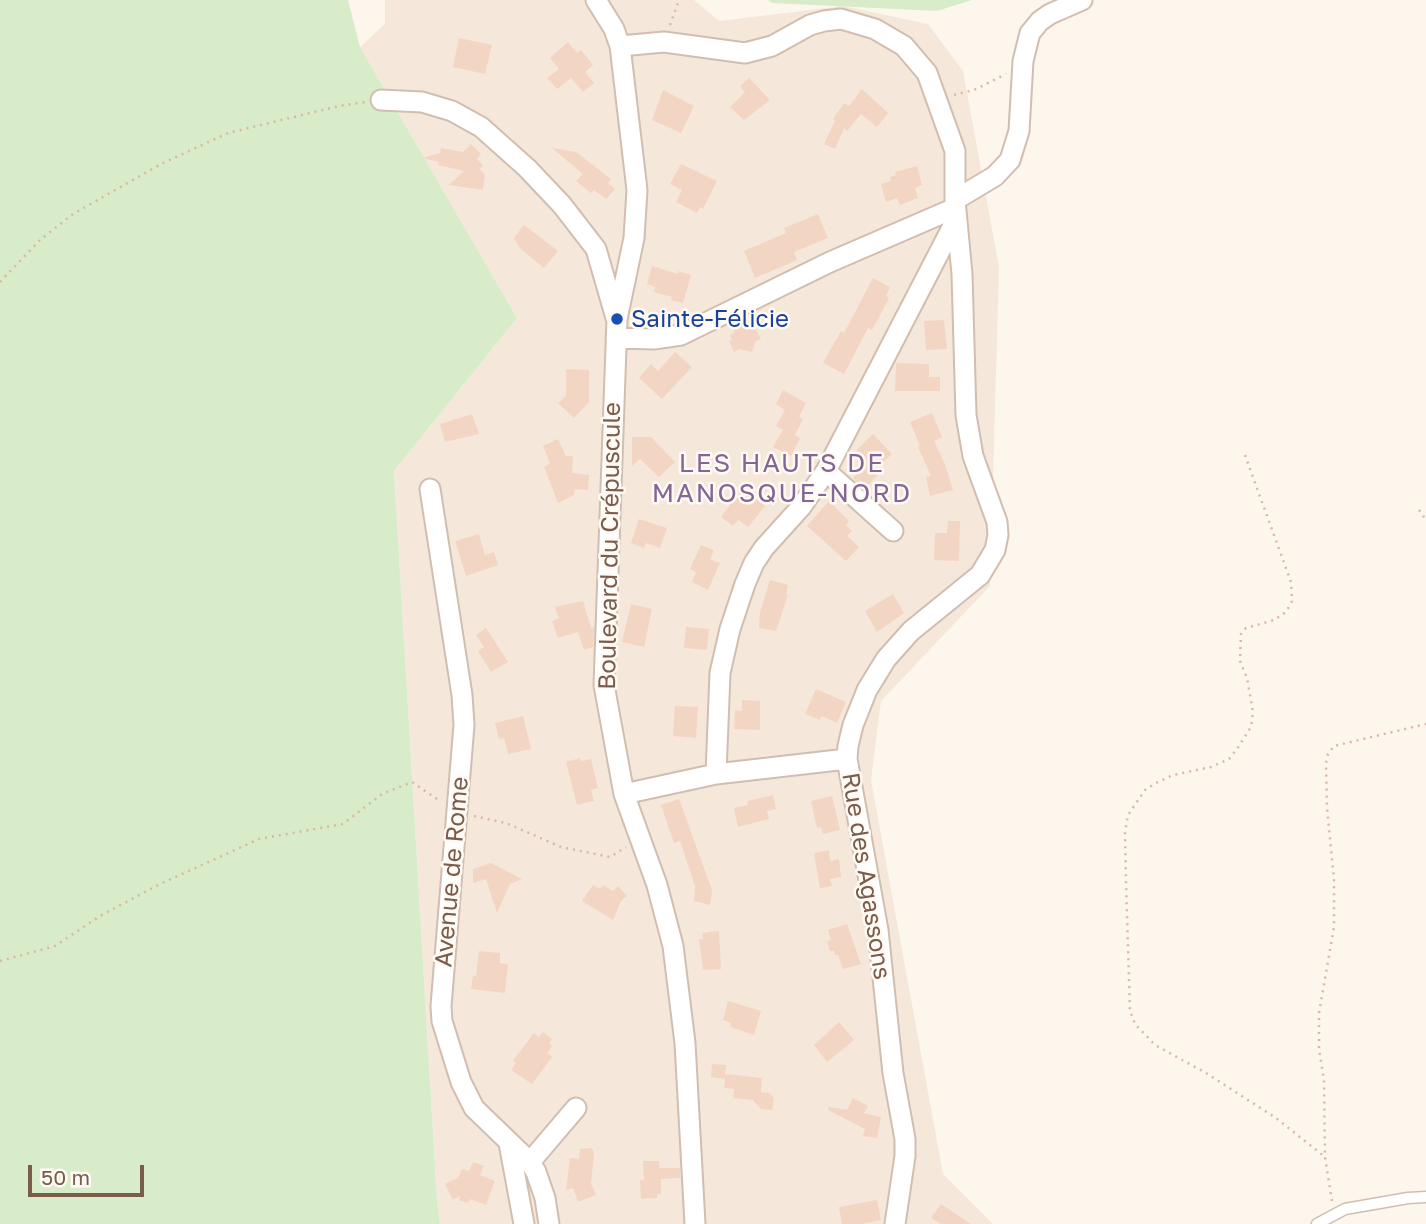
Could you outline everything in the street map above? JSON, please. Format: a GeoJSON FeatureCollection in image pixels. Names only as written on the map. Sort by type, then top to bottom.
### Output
{"type":"FeatureCollection","features":[{"type":"Feature","properties":{"kind":"street"},"geometry":{"type":"LineString","coordinates":[[596,0],[614,29],[620,46],[637,190],[634,238],[616,328]]}},
{"type":"Feature","properties":{"kind":"street"},"geometry":{"type":"LineString","coordinates":[[616,328],[654,339],[681,335],[830,262],[955,209],[1010,160],[1019,131],[1023,61],[1030,33],[1050,14],[1082,0]]}},
{"type":"Feature","properties":{"kind":"street","name":"Rue des Agassons"},"geometry":{"type":"LineString","coordinates":[[620,46],[664,42],[745,53],[772,46],[810,24],[841,19],[859,23],[887,35],[909,51],[927,73],[955,151],[955,209],[962,274],[966,415],[973,456],[998,535],[995,550],[972,583],[911,631],[886,659],[860,706],[847,759],[878,930],[893,1073],[905,1139],[895,1224]]}},
{"type":"Feature","properties":{"kind":"street"},"geometry":{"type":"LineString","coordinates":[[381,100],[422,102],[452,111],[481,127],[527,168],[562,205],[596,249],[616,328]]}},
{"type":"Feature","properties":{"kind":"street"},"geometry":{"type":"LineString","coordinates":[[716,774],[720,673],[730,629],[745,584],[764,548],[801,507],[826,471],[955,209]]}},
{"type":"Feature","properties":{"kind":"street","name":"Boulevard du Crépuscule"},"geometry":{"type":"LineString","coordinates":[[616,328],[603,669],[624,794],[657,884],[673,946],[685,1043],[695,1224]]}},
{"type":"Feature","properties":{"kind":"street"},"geometry":{"type":"LineString","coordinates":[[826,471],[893,531]]}},
{"type":"Feature","properties":{"kind":"street","name":"Avenue de Rome"},"geometry":{"type":"LineString","coordinates":[[430,489],[462,695],[464,725],[441,1006],[442,1021],[461,1082],[470,1100],[483,1118],[530,1162],[541,1181],[549,1224]]}},
{"type":"Feature","properties":{"kind":"street"},"geometry":{"type":"LineString","coordinates":[[624,794],[716,774],[847,759]]}},
{"type":"Feature","properties":{"kind":"street"},"geometry":{"type":"LineString","coordinates":[[530,1162],[576,1108]]}},
{"type":"Feature","properties":{"kind":"street"},"geometry":{"type":"LineString","coordinates":[[509,1143],[524,1224]]}},
{"type":"Feature","properties":{"kind":"lane"},"geometry":{"type":"LineString","coordinates":[[1317,1224],[1345,1209],[1426,1197]]}},
{"type":"Feature","properties":{"kind":"path"},"geometry":{"type":"LineString","coordinates":[[664,42],[679,0]]}},
{"type":"Feature","properties":{"kind":"path"},"geometry":{"type":"LineString","coordinates":[[937,98],[974,90],[1000,78],[1023,61]]}},
{"type":"Feature","properties":{"kind":"path"},"geometry":{"type":"LineString","coordinates":[[0,282],[40,240],[73,214],[161,163],[228,133],[338,106],[381,100]]}},
{"type":"Feature","properties":{"kind":"path"},"geometry":{"type":"LineString","coordinates":[[1245,455],[1291,582],[1292,600],[1286,612],[1274,620],[1246,628],[1241,634],[1240,661],[1247,678],[1253,712],[1251,727],[1237,749],[1229,759],[1211,767],[1173,775],[1156,783],[1145,790],[1128,815],[1125,870],[1130,1012],[1135,1024],[1155,1045],[1206,1073],[1276,1118],[1325,1157]]}},
{"type":"Feature","properties":{"kind":"path"},"geometry":{"type":"LineString","coordinates":[[1419,510],[1426,520]]}},
{"type":"Feature","properties":{"kind":"path"},"geometry":{"type":"LineString","coordinates":[[1334,1214],[1325,1157],[1324,1080],[1319,1049],[1319,1013],[1334,928],[1334,878],[1327,808],[1326,763],[1334,746],[1426,724]]}},
{"type":"Feature","properties":{"kind":"path"},"geometry":{"type":"LineString","coordinates":[[0,961],[55,947],[100,916],[158,885],[259,839],[342,824],[382,794],[412,782],[457,812],[506,822],[561,847],[610,856],[629,845]]}},
{"type":"Feature","properties":{"kind":"shaded area"},"geometry":{"type":"Polygon","coordinates":[[[385,0],[694,0],[719,21],[843,6],[928,24],[963,71],[999,267],[990,586],[881,701],[871,780],[943,1174],[993,1224],[440,1224],[394,471],[517,318],[360,47],[385,24],[385,0]]]}},
{"type":"Feature","properties":{"kind":"green space"},"geometry":{"type":"Polygon","coordinates":[[[0,0],[348,0],[360,47],[517,318],[394,471],[440,1224],[0,1224],[0,0]]]}},
{"type":"Feature","properties":{"kind":"green space"},"geometry":{"type":"Polygon","coordinates":[[[768,0],[972,0],[937,11],[772,3],[768,0]]]}},
{"type":"Feature","properties":{"kind":"building"},"geometry":{"type":"Polygon","coordinates":[[[459,38],[492,45],[485,74],[453,67],[459,38]]]}},
{"type":"Feature","properties":{"kind":"building"},"geometry":{"type":"Polygon","coordinates":[[[568,42],[577,53],[581,50],[593,65],[585,72],[594,83],[583,92],[571,78],[557,89],[547,78],[559,69],[550,58],[568,42]]]}},
{"type":"Feature","properties":{"kind":"building"},"geometry":{"type":"Polygon","coordinates":[[[749,78],[770,100],[744,120],[730,107],[745,92],[740,86],[749,78]]]}},
{"type":"Feature","properties":{"kind":"building"},"geometry":{"type":"Polygon","coordinates":[[[862,89],[888,113],[877,127],[861,114],[847,131],[844,128],[835,149],[824,144],[835,121],[833,119],[844,103],[849,106],[862,89]]]}},
{"type":"Feature","properties":{"kind":"building"},"geometry":{"type":"Polygon","coordinates":[[[663,90],[694,106],[681,133],[652,120],[663,90]]]}},
{"type":"Feature","properties":{"kind":"building"},"geometry":{"type":"Polygon","coordinates":[[[471,144],[481,154],[477,159],[483,165],[480,169],[485,175],[483,190],[449,185],[464,171],[438,165],[439,162],[423,158],[440,153],[441,148],[463,152],[471,144]]]}},
{"type":"Feature","properties":{"kind":"building"},"geometry":{"type":"Polygon","coordinates":[[[552,148],[576,152],[611,179],[608,183],[615,189],[606,199],[594,190],[591,193],[576,181],[583,174],[552,148]]]}},
{"type":"Feature","properties":{"kind":"building"},"geometry":{"type":"Polygon","coordinates":[[[681,164],[717,181],[703,209],[700,207],[697,213],[676,202],[682,190],[670,184],[681,164]]]}},
{"type":"Feature","properties":{"kind":"building"},"geometry":{"type":"Polygon","coordinates":[[[917,166],[922,185],[915,188],[918,198],[900,205],[897,198],[886,202],[881,184],[891,181],[890,177],[896,175],[895,172],[917,166]]]}},
{"type":"Feature","properties":{"kind":"building"},"geometry":{"type":"Polygon","coordinates":[[[818,214],[828,238],[794,252],[797,260],[755,278],[744,251],[786,233],[784,228],[818,214]]]}},
{"type":"Feature","properties":{"kind":"building"},"geometry":{"type":"Polygon","coordinates":[[[524,225],[558,251],[544,268],[520,248],[514,238],[524,225]]]}},
{"type":"Feature","properties":{"kind":"building"},"geometry":{"type":"Polygon","coordinates":[[[652,266],[691,275],[683,303],[654,292],[655,287],[647,284],[652,266]]]}},
{"type":"Feature","properties":{"kind":"building"},"geometry":{"type":"Polygon","coordinates":[[[873,278],[890,287],[886,296],[889,298],[872,330],[868,328],[844,374],[823,363],[841,331],[844,333],[873,278]]]}},
{"type":"Feature","properties":{"kind":"building"},"geometry":{"type":"Polygon","coordinates":[[[944,320],[947,349],[926,350],[924,321],[944,320]]]}},
{"type":"Feature","properties":{"kind":"building"},"geometry":{"type":"Polygon","coordinates":[[[753,324],[761,339],[755,342],[752,352],[739,349],[734,352],[729,341],[732,340],[730,335],[735,332],[733,330],[753,324]]]}},
{"type":"Feature","properties":{"kind":"building"},"geometry":{"type":"Polygon","coordinates":[[[675,352],[692,367],[662,399],[639,378],[651,364],[658,371],[675,352]]]}},
{"type":"Feature","properties":{"kind":"building"},"geometry":{"type":"Polygon","coordinates":[[[896,363],[929,364],[929,377],[940,377],[940,391],[895,391],[896,363]]]}},
{"type":"Feature","properties":{"kind":"building"},"geometry":{"type":"Polygon","coordinates":[[[566,369],[589,370],[589,402],[574,418],[558,403],[566,396],[566,369]]]}},
{"type":"Feature","properties":{"kind":"building"},"geometry":{"type":"Polygon","coordinates":[[[783,390],[806,403],[799,417],[803,419],[795,435],[800,438],[791,456],[773,447],[783,430],[776,426],[785,410],[776,404],[783,390]]]}},
{"type":"Feature","properties":{"kind":"building"},"geometry":{"type":"Polygon","coordinates":[[[932,413],[942,437],[934,441],[953,490],[930,496],[926,477],[931,476],[910,422],[932,413]]]}},
{"type":"Feature","properties":{"kind":"building"},"geometry":{"type":"Polygon","coordinates":[[[472,414],[479,434],[445,442],[440,424],[472,414]]]}},
{"type":"Feature","properties":{"kind":"building"},"geometry":{"type":"Polygon","coordinates":[[[873,434],[892,454],[876,469],[880,473],[864,489],[853,478],[864,464],[854,453],[873,434]]]}},
{"type":"Feature","properties":{"kind":"building"},"geometry":{"type":"Polygon","coordinates":[[[632,437],[651,437],[675,462],[659,477],[640,459],[632,466],[632,437]]]}},
{"type":"Feature","properties":{"kind":"building"},"geometry":{"type":"Polygon","coordinates":[[[558,439],[566,456],[573,456],[572,473],[589,475],[588,490],[575,489],[574,495],[558,503],[544,467],[550,463],[543,446],[558,439]]]}},
{"type":"Feature","properties":{"kind":"building"},"geometry":{"type":"Polygon","coordinates":[[[743,488],[765,506],[748,527],[738,520],[733,526],[721,517],[743,488]]]}},
{"type":"Feature","properties":{"kind":"building"},"geometry":{"type":"Polygon","coordinates":[[[829,501],[849,521],[846,525],[852,531],[847,536],[859,547],[846,561],[807,526],[829,501]]]}},
{"type":"Feature","properties":{"kind":"building"},"geometry":{"type":"Polygon","coordinates":[[[639,519],[667,528],[660,548],[646,543],[644,548],[631,543],[639,519]]]}},
{"type":"Feature","properties":{"kind":"building"},"geometry":{"type":"Polygon","coordinates":[[[948,521],[960,521],[959,561],[934,560],[935,533],[947,533],[948,521]]]}},
{"type":"Feature","properties":{"kind":"building"},"geometry":{"type":"Polygon","coordinates":[[[479,534],[485,555],[494,552],[498,565],[466,576],[455,541],[479,534]]]}},
{"type":"Feature","properties":{"kind":"building"},"geometry":{"type":"Polygon","coordinates":[[[701,545],[714,550],[710,559],[720,563],[708,590],[692,582],[696,572],[690,569],[701,545]]]}},
{"type":"Feature","properties":{"kind":"building"},"geometry":{"type":"Polygon","coordinates":[[[770,580],[788,585],[788,595],[776,631],[759,628],[760,612],[770,580]]]}},
{"type":"Feature","properties":{"kind":"building"},"geometry":{"type":"Polygon","coordinates":[[[893,594],[904,613],[877,632],[865,611],[893,594]]]}},
{"type":"Feature","properties":{"kind":"building"},"geometry":{"type":"Polygon","coordinates":[[[583,601],[591,628],[594,627],[593,647],[584,650],[578,632],[558,638],[552,621],[559,618],[555,607],[583,601]]]}},
{"type":"Feature","properties":{"kind":"building"},"geometry":{"type":"Polygon","coordinates":[[[631,604],[652,609],[644,647],[622,642],[631,604]]]}},
{"type":"Feature","properties":{"kind":"building"},"geometry":{"type":"Polygon","coordinates":[[[686,627],[709,629],[707,650],[684,648],[686,627]]]}},
{"type":"Feature","properties":{"kind":"building"},"geometry":{"type":"Polygon","coordinates":[[[486,628],[508,662],[491,672],[478,651],[484,647],[476,635],[486,628]]]}},
{"type":"Feature","properties":{"kind":"building"},"geometry":{"type":"Polygon","coordinates":[[[816,689],[846,702],[837,723],[822,716],[820,720],[805,714],[816,689]]]}},
{"type":"Feature","properties":{"kind":"building"},"geometry":{"type":"Polygon","coordinates":[[[742,700],[760,701],[760,730],[734,729],[735,710],[742,711],[742,700]]]}},
{"type":"Feature","properties":{"kind":"building"},"geometry":{"type":"Polygon","coordinates":[[[675,706],[698,707],[696,738],[673,736],[675,706]]]}},
{"type":"Feature","properties":{"kind":"building"},"geometry":{"type":"Polygon","coordinates":[[[523,716],[531,749],[508,754],[504,738],[499,739],[495,723],[523,716]]]}},
{"type":"Feature","properties":{"kind":"building"},"geometry":{"type":"Polygon","coordinates":[[[580,758],[581,761],[591,759],[598,788],[591,790],[594,801],[577,805],[566,762],[580,758]]]}},
{"type":"Feature","properties":{"kind":"building"},"geometry":{"type":"Polygon","coordinates":[[[773,795],[776,809],[767,811],[769,819],[738,827],[734,808],[748,805],[747,801],[773,795]]]}},
{"type":"Feature","properties":{"kind":"building"},"geometry":{"type":"Polygon","coordinates":[[[832,796],[840,830],[823,834],[821,827],[817,828],[811,801],[832,796]]]}},
{"type":"Feature","properties":{"kind":"building"},"geometry":{"type":"Polygon","coordinates":[[[679,799],[712,890],[710,905],[694,901],[695,886],[680,841],[674,843],[661,805],[679,799]]]}},
{"type":"Feature","properties":{"kind":"building"},"geometry":{"type":"Polygon","coordinates":[[[829,850],[830,861],[839,859],[841,877],[830,879],[832,886],[820,888],[814,853],[829,850]]]}},
{"type":"Feature","properties":{"kind":"building"},"geometry":{"type":"Polygon","coordinates":[[[491,863],[522,879],[510,884],[497,913],[486,879],[473,883],[473,869],[491,863]]]}},
{"type":"Feature","properties":{"kind":"building"},"geometry":{"type":"Polygon","coordinates":[[[593,885],[600,889],[603,885],[613,891],[618,886],[627,896],[621,901],[613,920],[582,901],[593,885]]]}},
{"type":"Feature","properties":{"kind":"building"},"geometry":{"type":"Polygon","coordinates":[[[847,924],[861,964],[843,969],[838,955],[830,951],[827,941],[831,940],[828,930],[847,924]]]}},
{"type":"Feature","properties":{"kind":"building"},"geometry":{"type":"Polygon","coordinates":[[[719,931],[721,969],[703,970],[699,939],[703,939],[702,933],[719,931]]]}},
{"type":"Feature","properties":{"kind":"building"},"geometry":{"type":"Polygon","coordinates":[[[479,951],[500,953],[500,963],[508,964],[505,993],[471,989],[473,976],[476,976],[479,951]]]}},
{"type":"Feature","properties":{"kind":"building"},"geometry":{"type":"Polygon","coordinates":[[[728,1001],[761,1011],[754,1035],[730,1027],[731,1023],[723,1020],[728,1001]]]}},
{"type":"Feature","properties":{"kind":"building"},"geometry":{"type":"Polygon","coordinates":[[[839,1022],[854,1040],[827,1062],[814,1045],[839,1022]]]}},
{"type":"Feature","properties":{"kind":"building"},"geometry":{"type":"Polygon","coordinates":[[[543,1032],[552,1039],[549,1043],[552,1046],[547,1053],[552,1057],[532,1084],[511,1070],[516,1063],[513,1061],[534,1033],[539,1037],[543,1032]]]}},
{"type":"Feature","properties":{"kind":"building"},"geometry":{"type":"Polygon","coordinates":[[[712,1064],[726,1065],[725,1074],[762,1078],[761,1092],[769,1093],[774,1098],[772,1110],[761,1109],[753,1100],[733,1098],[734,1089],[724,1088],[725,1079],[711,1077],[712,1064]]]}},
{"type":"Feature","properties":{"kind":"building"},"geometry":{"type":"Polygon","coordinates":[[[853,1098],[868,1106],[864,1113],[881,1117],[877,1138],[863,1136],[865,1129],[828,1110],[829,1107],[847,1110],[853,1098]]]}},
{"type":"Feature","properties":{"kind":"building"},"geometry":{"type":"Polygon","coordinates":[[[592,1148],[594,1153],[591,1184],[596,1195],[578,1202],[573,1188],[566,1190],[570,1158],[579,1159],[580,1149],[592,1148]]]}},
{"type":"Feature","properties":{"kind":"building"},"geometry":{"type":"Polygon","coordinates":[[[643,1161],[659,1161],[660,1168],[680,1168],[680,1178],[661,1179],[661,1194],[657,1194],[657,1198],[641,1199],[643,1161]]]}},
{"type":"Feature","properties":{"kind":"building"},"geometry":{"type":"Polygon","coordinates":[[[473,1162],[484,1166],[480,1175],[495,1181],[486,1205],[470,1199],[468,1203],[459,1200],[460,1196],[453,1200],[445,1184],[458,1178],[462,1169],[469,1171],[473,1162]]]}},
{"type":"Feature","properties":{"kind":"building"},"geometry":{"type":"Polygon","coordinates":[[[877,1200],[881,1220],[842,1224],[839,1207],[877,1200]]]}},
{"type":"Feature","properties":{"kind":"building"},"geometry":{"type":"Polygon","coordinates":[[[941,1204],[971,1224],[941,1224],[931,1218],[941,1204]]]}},
{"type":"Feature","properties":{"kind":"place","name":"Sainte-Félicie"},"geometry":{"type":"Point","coordinates":[617,319]}},
{"type":"Feature","properties":{"kind":"district","name":"LES HAUTS DE MANOSQUE-NORD"},"geometry":{"type":"Point","coordinates":[782,479]}}]}
